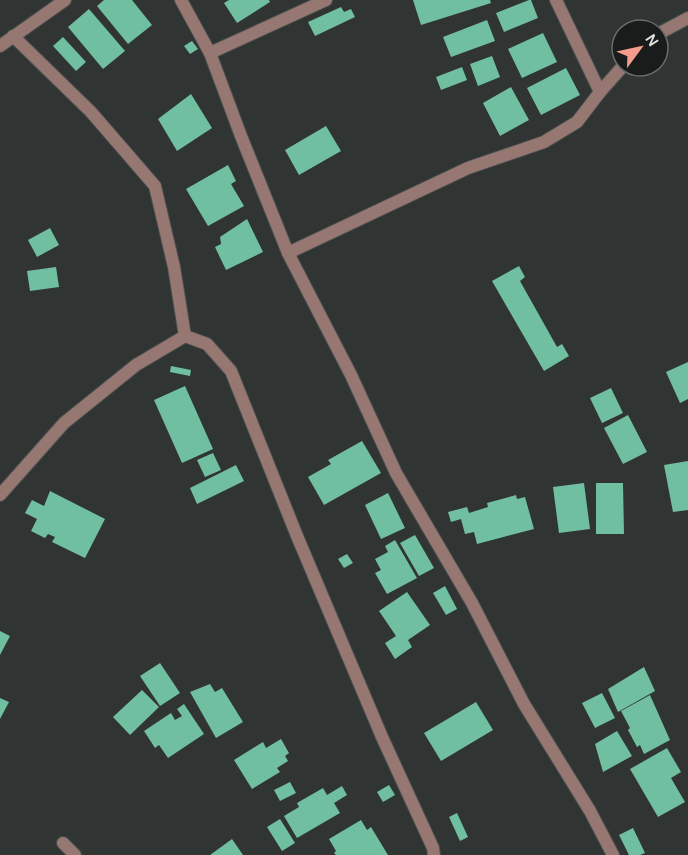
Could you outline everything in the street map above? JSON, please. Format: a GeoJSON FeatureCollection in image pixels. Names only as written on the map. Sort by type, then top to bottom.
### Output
{"type":"FeatureCollection","features":[{"type":"Feature","properties":{"kind":"street"},"geometry":{"type":"LineString","coordinates":[[0,46],[65,0]]}},
{"type":"Feature","properties":{"kind":"street"},"geometry":{"type":"LineString","coordinates":[[181,0],[210,53],[288,253],[351,375],[396,473],[472,603],[524,704],[590,811],[613,855]]}},
{"type":"Feature","properties":{"kind":"street"},"geometry":{"type":"LineString","coordinates":[[210,53],[326,0]]}},
{"type":"Feature","properties":{"kind":"street"},"geometry":{"type":"LineString","coordinates":[[556,0],[600,92]]}},
{"type":"Feature","properties":{"kind":"street"},"geometry":{"type":"LineString","coordinates":[[670,28],[688,18]]}},
{"type":"Feature","properties":{"kind":"street"},"geometry":{"type":"LineString","coordinates":[[13,36],[91,112],[155,186],[174,267],[184,336]]}},
{"type":"Feature","properties":{"kind":"street"},"geometry":{"type":"LineString","coordinates":[[288,253],[468,168],[544,142],[577,122],[612,78]]}},
{"type":"Feature","properties":{"kind":"street"},"geometry":{"type":"LineString","coordinates":[[0,495],[64,423],[136,365],[184,336]]}},
{"type":"Feature","properties":{"kind":"street"},"geometry":{"type":"LineString","coordinates":[[184,336],[207,344],[231,371],[301,546],[382,737],[433,848],[434,855]]}},
{"type":"Feature","properties":{"kind":"street"},"geometry":{"type":"LineString","coordinates":[[63,843],[75,855]]}},
{"type":"Feature","properties":{"kind":"building"},"geometry":{"type":"Polygon","coordinates":[[[104,0],[132,0],[152,25],[128,44],[97,6],[104,0]]]}},
{"type":"Feature","properties":{"kind":"building"},"geometry":{"type":"Polygon","coordinates":[[[229,0],[269,0],[270,2],[237,23],[224,3],[229,0]]]}},
{"type":"Feature","properties":{"kind":"building"},"geometry":{"type":"Polygon","coordinates":[[[413,0],[490,0],[491,3],[421,25],[413,0]]]}},
{"type":"Feature","properties":{"kind":"building"},"geometry":{"type":"Polygon","coordinates":[[[529,0],[538,18],[504,32],[496,13],[529,0]]]}},
{"type":"Feature","properties":{"kind":"building"},"geometry":{"type":"Polygon","coordinates":[[[341,7],[344,12],[351,9],[355,17],[315,36],[308,22],[341,7]]]}},
{"type":"Feature","properties":{"kind":"building"},"geometry":{"type":"Polygon","coordinates":[[[89,9],[125,51],[103,69],[68,27],[89,9]]]}},
{"type":"Feature","properties":{"kind":"building"},"geometry":{"type":"Polygon","coordinates":[[[487,20],[495,41],[451,57],[443,37],[487,20]]]}},
{"type":"Feature","properties":{"kind":"building"},"geometry":{"type":"Polygon","coordinates":[[[543,33],[557,62],[522,78],[508,49],[543,33]]]}},
{"type":"Feature","properties":{"kind":"building"},"geometry":{"type":"Polygon","coordinates":[[[63,37],[86,62],[76,71],[53,46],[63,37]]]}},
{"type":"Feature","properties":{"kind":"building"},"geometry":{"type":"Polygon","coordinates":[[[192,41],[198,49],[190,54],[184,46],[192,41]]]}},
{"type":"Feature","properties":{"kind":"building"},"geometry":{"type":"Polygon","coordinates":[[[492,56],[500,77],[478,86],[470,64],[492,56]]]}},
{"type":"Feature","properties":{"kind":"building"},"geometry":{"type":"Polygon","coordinates":[[[462,67],[467,80],[441,90],[436,77],[462,67]]]}},
{"type":"Feature","properties":{"kind":"building"},"geometry":{"type":"Polygon","coordinates":[[[566,68],[580,95],[541,115],[527,88],[566,68]]]}},
{"type":"Feature","properties":{"kind":"building"},"geometry":{"type":"Polygon","coordinates":[[[511,87],[529,120],[500,136],[483,103],[511,87]]]}},
{"type":"Feature","properties":{"kind":"building"},"geometry":{"type":"Polygon","coordinates":[[[191,94],[212,128],[177,151],[158,119],[191,94]]]}},
{"type":"Feature","properties":{"kind":"building"},"geometry":{"type":"Polygon","coordinates":[[[326,126],[341,151],[299,175],[285,150],[326,126]]]}},
{"type":"Feature","properties":{"kind":"building"},"geometry":{"type":"Polygon","coordinates":[[[228,165],[236,181],[231,184],[244,206],[208,226],[186,189],[228,165]]]}},
{"type":"Feature","properties":{"kind":"building"},"geometry":{"type":"Polygon","coordinates":[[[247,219],[263,252],[226,270],[215,247],[221,244],[220,237],[247,219]]]}},
{"type":"Feature","properties":{"kind":"building"},"geometry":{"type":"Polygon","coordinates":[[[50,228],[59,245],[37,257],[28,240],[50,228]]]}},
{"type":"Feature","properties":{"kind":"building"},"geometry":{"type":"Polygon","coordinates":[[[519,266],[525,277],[520,281],[557,347],[562,344],[569,356],[544,371],[492,281],[519,266]]]}},
{"type":"Feature","properties":{"kind":"building"},"geometry":{"type":"Polygon","coordinates":[[[56,267],[59,287],[30,291],[27,271],[56,267]]]}},
{"type":"Feature","properties":{"kind":"building"},"geometry":{"type":"Polygon","coordinates":[[[688,362],[688,399],[680,403],[666,372],[688,362]]]}},
{"type":"Feature","properties":{"kind":"building"},"geometry":{"type":"Polygon","coordinates":[[[171,366],[191,370],[190,376],[170,372],[171,366]]]}},
{"type":"Feature","properties":{"kind":"building"},"geometry":{"type":"Polygon","coordinates":[[[185,386],[213,449],[182,463],[154,400],[185,386]]]}},
{"type":"Feature","properties":{"kind":"building"},"geometry":{"type":"Polygon","coordinates":[[[611,388],[623,413],[602,423],[590,398],[611,388]]]}},
{"type":"Feature","properties":{"kind":"building"},"geometry":{"type":"Polygon","coordinates":[[[628,415],[647,452],[623,464],[604,428],[628,415]]]}},
{"type":"Feature","properties":{"kind":"building"},"geometry":{"type":"Polygon","coordinates":[[[362,441],[381,473],[324,505],[308,477],[331,464],[328,460],[362,441]]]}},
{"type":"Feature","properties":{"kind":"building"},"geometry":{"type":"Polygon","coordinates":[[[213,453],[221,470],[205,477],[197,460],[213,453]]]}},
{"type":"Feature","properties":{"kind":"building"},"geometry":{"type":"Polygon","coordinates":[[[688,461],[688,510],[673,512],[664,465],[688,461]]]}},
{"type":"Feature","properties":{"kind":"building"},"geometry":{"type":"Polygon","coordinates":[[[236,465],[244,481],[197,504],[190,488],[236,465]]]}},
{"type":"Feature","properties":{"kind":"building"},"geometry":{"type":"Polygon","coordinates":[[[584,483],[590,529],[559,533],[553,487],[584,483]]]}},
{"type":"Feature","properties":{"kind":"building"},"geometry":{"type":"Polygon","coordinates":[[[596,483],[623,483],[624,534],[596,534],[596,483]]]}},
{"type":"Feature","properties":{"kind":"building"},"geometry":{"type":"Polygon","coordinates":[[[50,491],[105,519],[85,558],[52,542],[55,537],[48,534],[45,538],[31,531],[37,519],[25,513],[32,500],[44,506],[50,491]]]}},
{"type":"Feature","properties":{"kind":"building"},"geometry":{"type":"Polygon","coordinates":[[[388,493],[405,528],[381,539],[365,505],[388,493]]]}},
{"type":"Feature","properties":{"kind":"building"},"geometry":{"type":"Polygon","coordinates":[[[516,495],[517,499],[525,497],[534,529],[477,544],[474,532],[465,534],[461,519],[451,522],[448,512],[467,507],[469,513],[488,507],[487,503],[516,495]]]}},
{"type":"Feature","properties":{"kind":"building"},"geometry":{"type":"Polygon","coordinates":[[[415,535],[434,568],[419,576],[400,543],[415,535]]]}},
{"type":"Feature","properties":{"kind":"building"},"geometry":{"type":"Polygon","coordinates":[[[395,540],[417,578],[387,594],[375,573],[381,570],[375,559],[388,552],[385,546],[395,540]]]}},
{"type":"Feature","properties":{"kind":"building"},"geometry":{"type":"Polygon","coordinates":[[[347,554],[353,563],[344,568],[338,559],[347,554]]]}},
{"type":"Feature","properties":{"kind":"building"},"geometry":{"type":"Polygon","coordinates":[[[445,586],[457,609],[446,615],[433,593],[445,586]]]}},
{"type":"Feature","properties":{"kind":"building"},"geometry":{"type":"Polygon","coordinates":[[[407,592],[430,625],[408,640],[412,647],[395,659],[385,643],[396,636],[379,611],[407,592]]]}},
{"type":"Feature","properties":{"kind":"building"},"geometry":{"type":"Polygon","coordinates":[[[0,631],[10,636],[0,655],[0,631]]]}},
{"type":"Feature","properties":{"kind":"building"},"geometry":{"type":"Polygon","coordinates":[[[160,663],[180,693],[160,706],[140,676],[160,663]]]}},
{"type":"Feature","properties":{"kind":"building"},"geometry":{"type":"Polygon","coordinates":[[[644,667],[655,691],[618,712],[608,689],[644,667]]]}},
{"type":"Feature","properties":{"kind":"building"},"geometry":{"type":"Polygon","coordinates":[[[210,684],[215,692],[222,688],[243,722],[216,738],[190,692],[210,684]]]}},
{"type":"Feature","properties":{"kind":"building"},"geometry":{"type":"Polygon","coordinates":[[[142,690],[159,707],[130,735],[113,717],[142,690]]]}},
{"type":"Feature","properties":{"kind":"building"},"geometry":{"type":"Polygon","coordinates":[[[602,693],[615,718],[595,728],[582,703],[602,693]]]}},
{"type":"Feature","properties":{"kind":"building"},"geometry":{"type":"Polygon","coordinates":[[[650,695],[670,740],[644,754],[640,745],[637,747],[621,711],[650,695]]]}},
{"type":"Feature","properties":{"kind":"building"},"geometry":{"type":"Polygon","coordinates":[[[0,698],[9,702],[0,719],[0,698]]]}},
{"type":"Feature","properties":{"kind":"building"},"geometry":{"type":"Polygon","coordinates":[[[476,702],[493,730],[441,761],[424,733],[476,702]]]}},
{"type":"Feature","properties":{"kind":"building"},"geometry":{"type":"Polygon","coordinates":[[[184,704],[204,734],[168,758],[159,745],[155,748],[144,731],[171,713],[175,720],[182,716],[177,709],[184,704]]]}},
{"type":"Feature","properties":{"kind":"building"},"geometry":{"type":"Polygon","coordinates":[[[617,731],[632,756],[603,772],[595,744],[617,731]]]}},
{"type":"Feature","properties":{"kind":"building"},"geometry":{"type":"Polygon","coordinates":[[[281,739],[289,753],[285,756],[288,761],[277,768],[280,772],[252,789],[234,760],[263,742],[266,748],[281,739]]]}},
{"type":"Feature","properties":{"kind":"building"},"geometry":{"type":"Polygon","coordinates":[[[667,748],[681,772],[671,778],[685,802],[658,817],[630,769],[667,748]]]}},
{"type":"Feature","properties":{"kind":"building"},"geometry":{"type":"Polygon","coordinates":[[[290,782],[296,793],[280,801],[274,790],[290,782]]]}},
{"type":"Feature","properties":{"kind":"building"},"geometry":{"type":"Polygon","coordinates":[[[389,785],[395,795],[383,802],[377,792],[389,785]]]}},
{"type":"Feature","properties":{"kind":"building"},"geometry":{"type":"Polygon","coordinates":[[[342,786],[347,795],[334,803],[340,813],[297,838],[284,816],[299,807],[297,803],[323,788],[327,795],[342,786]]]}},
{"type":"Feature","properties":{"kind":"building"},"geometry":{"type":"Polygon","coordinates":[[[457,813],[468,837],[460,841],[449,817],[457,813]]]}},
{"type":"Feature","properties":{"kind":"building"},"geometry":{"type":"Polygon","coordinates":[[[280,819],[295,843],[282,851],[267,827],[280,819]]]}},
{"type":"Feature","properties":{"kind":"building"},"geometry":{"type":"Polygon","coordinates":[[[361,820],[367,830],[371,827],[388,855],[336,855],[334,853],[336,851],[329,839],[361,820]]]}},
{"type":"Feature","properties":{"kind":"building"},"geometry":{"type":"Polygon","coordinates":[[[633,828],[645,853],[640,855],[629,855],[619,835],[633,828]]]}},
{"type":"Feature","properties":{"kind":"building"},"geometry":{"type":"Polygon","coordinates":[[[232,839],[243,855],[210,855],[232,839]]]}}]}
